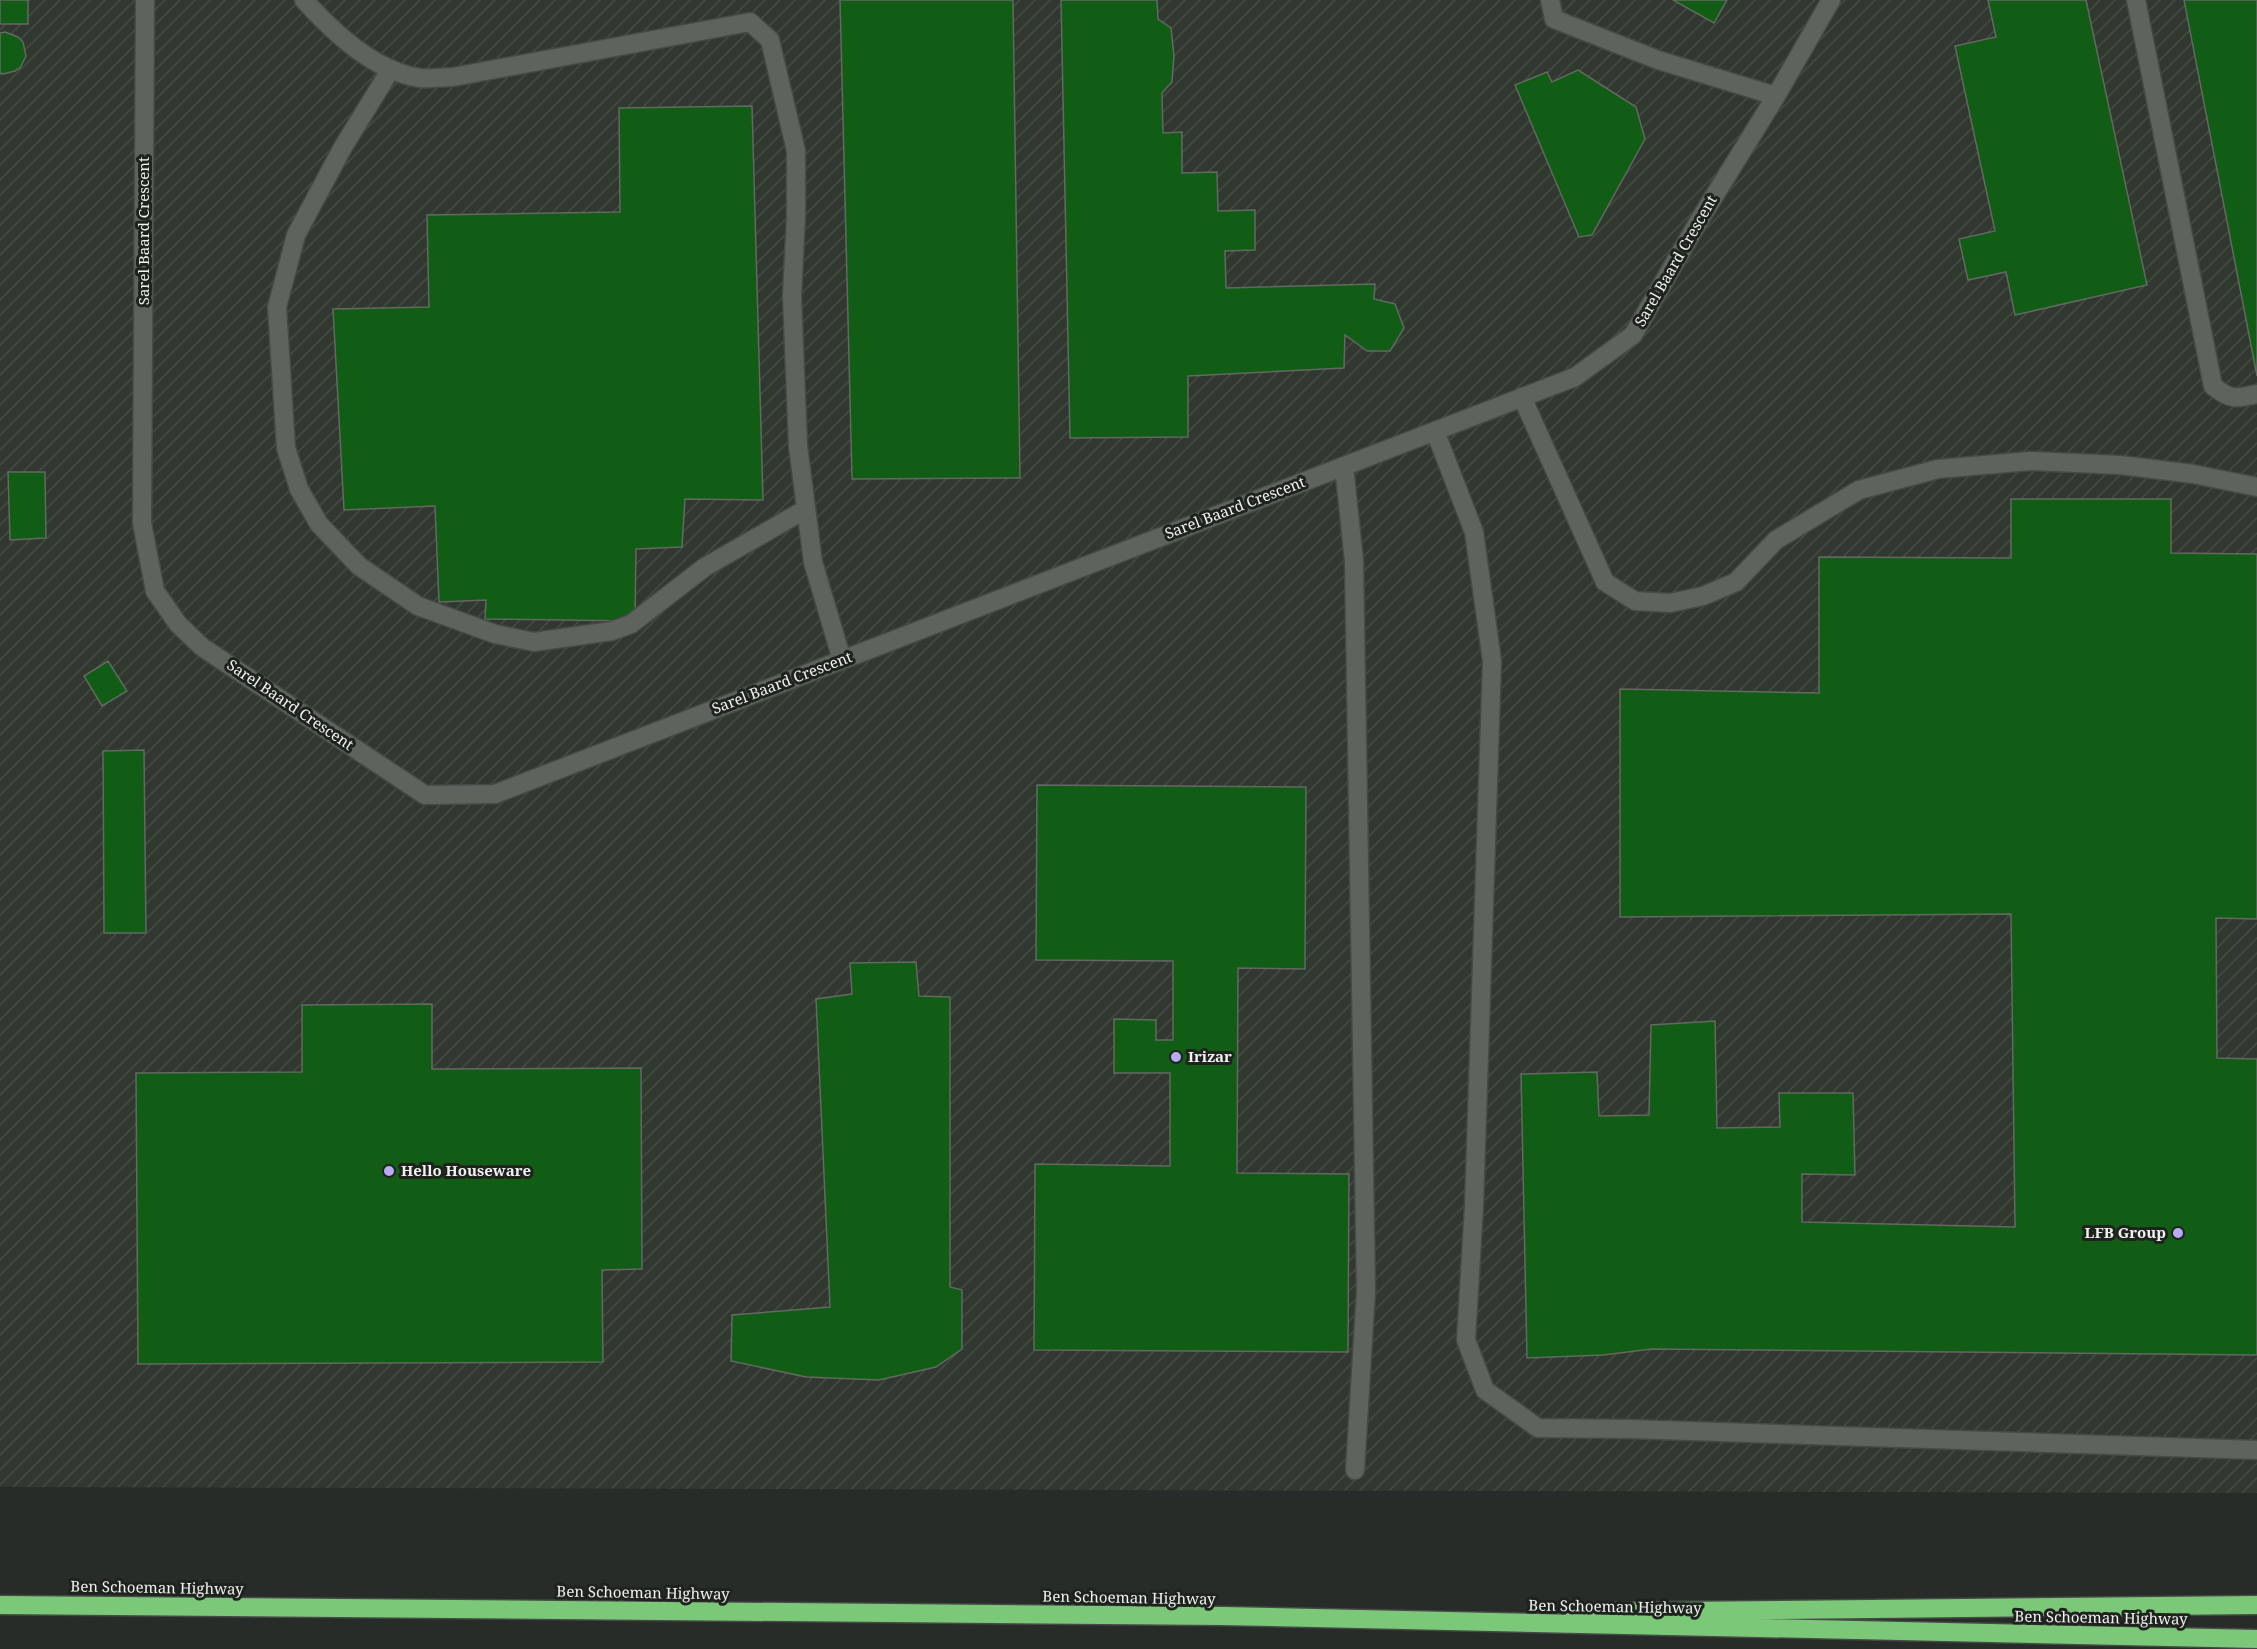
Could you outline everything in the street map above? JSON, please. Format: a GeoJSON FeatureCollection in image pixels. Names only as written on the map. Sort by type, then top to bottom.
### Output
{"type":"FeatureCollection","features":[{"type":"Feature","properties":{"kind":"highway","name":"Ben Schoeman Highway"},"geometry":{"type":"LineString","coordinates":[[0,1605],[1222,1616],[2257,1639]]}},
{"type":"Feature","properties":{"kind":"highway"},"geometry":{"type":"LineString","coordinates":[[1222,1616],[2257,1605]]}},
{"type":"Feature","properties":{"kind":"lane","name":"Sarel Baard Crescent"},"geometry":{"type":"LineString","coordinates":[[146,0],[142,523],[155,591],[178,624],[211,653],[425,795],[448,796],[495,794],[1575,377],[1633,335],[1831,0]]}},
{"type":"Feature","properties":{"kind":"lane"},"geometry":{"type":"LineString","coordinates":[[304,0],[320,17],[364,54],[391,69],[420,78],[453,77],[750,22],[771,40],[796,151],[796,217],[792,296],[798,446],[813,562],[842,660]]}},
{"type":"Feature","properties":{"kind":"lane"},"geometry":{"type":"LineString","coordinates":[[1550,0],[1554,19],[1658,60],[1776,96]]}},
{"type":"Feature","properties":{"kind":"lane"},"geometry":{"type":"LineString","coordinates":[[2136,0],[2213,386],[2227,397],[2242,398],[2257,394]]}},
{"type":"Feature","properties":{"kind":"lane"},"geometry":{"type":"LineString","coordinates":[[391,69],[343,147],[296,236],[277,307],[286,448],[299,489],[319,524],[351,558],[359,566],[418,606],[495,634],[534,642],[612,631],[631,624],[705,567],[806,509]]}},
{"type":"Feature","properties":{"kind":"lane"},"geometry":{"type":"LineString","coordinates":[[1522,397],[1605,582],[1635,601],[1670,603],[1703,596],[1737,582],[1776,540],[1859,490],[1938,469],[2030,461],[2120,465],[2193,474],[2257,487]]}},
{"type":"Feature","properties":{"kind":"lane"},"geometry":{"type":"LineString","coordinates":[[1436,431],[1474,532],[1492,661],[1474,1206],[1466,1340],[1485,1390],[1538,1428],[2257,1450]]}},
{"type":"Feature","properties":{"kind":"lane"},"geometry":{"type":"LineString","coordinates":[[1344,466],[1354,561],[1366,1291],[1355,1470]]}},
{"type":"Feature","properties":{"kind":"shaded area"},"geometry":{"type":"Polygon","coordinates":[[[0,0],[2257,0],[2257,1493],[0,1487],[0,0]]]}},
{"type":"Feature","properties":{"kind":"building"},"geometry":{"type":"Polygon","coordinates":[[[0,0],[28,0],[28,24],[0,24],[0,0]]]}},
{"type":"Feature","properties":{"kind":"building"},"geometry":{"type":"Polygon","coordinates":[[[840,0],[1013,0],[1020,478],[852,479],[840,0]]]}},
{"type":"Feature","properties":{"kind":"building"},"geometry":{"type":"Polygon","coordinates":[[[1061,0],[1157,0],[1158,19],[1171,28],[1174,56],[1172,82],[1162,93],[1163,133],[1182,132],[1182,173],[1217,172],[1218,211],[1255,210],[1255,250],[1225,251],[1226,288],[1375,284],[1374,299],[1395,304],[1404,328],[1390,351],[1367,351],[1345,335],[1344,368],[1188,376],[1188,437],[1070,438],[1061,0]]]}},
{"type":"Feature","properties":{"kind":"building"},"geometry":{"type":"Polygon","coordinates":[[[1673,0],[1727,0],[1714,23],[1673,0]]]}},
{"type":"Feature","properties":{"kind":"building"},"geometry":{"type":"Polygon","coordinates":[[[1988,0],[2086,0],[2147,285],[2015,315],[2006,272],[1968,280],[1959,239],[1995,231],[1955,46],[1996,37],[1988,0]]]}},
{"type":"Feature","properties":{"kind":"building"},"geometry":{"type":"Polygon","coordinates":[[[2184,0],[2257,0],[2257,376],[2184,0]]]}},
{"type":"Feature","properties":{"kind":"building"},"geometry":{"type":"Polygon","coordinates":[[[5,32],[18,37],[23,42],[26,56],[20,68],[3,74],[0,73],[0,33],[5,32]]]}},
{"type":"Feature","properties":{"kind":"building"},"geometry":{"type":"Polygon","coordinates":[[[1578,70],[1636,107],[1645,139],[1592,235],[1579,237],[1515,85],[1547,72],[1552,82],[1578,70]]]}},
{"type":"Feature","properties":{"kind":"building"},"geometry":{"type":"Polygon","coordinates":[[[752,106],[763,500],[685,499],[682,547],[636,549],[635,621],[485,619],[486,600],[439,602],[435,506],[344,510],[333,309],[429,307],[427,215],[620,212],[619,108],[752,106]]]}},
{"type":"Feature","properties":{"kind":"building"},"geometry":{"type":"Polygon","coordinates":[[[8,472],[45,472],[46,538],[10,540],[8,472]]]}},
{"type":"Feature","properties":{"kind":"building"},"geometry":{"type":"Polygon","coordinates":[[[2011,499],[2171,499],[2171,553],[2257,554],[2257,919],[2216,918],[2217,1058],[2257,1059],[2257,1355],[1652,1349],[1603,1355],[1527,1358],[1521,1074],[1597,1072],[1599,1116],[1649,1115],[1651,1025],[1715,1021],[1717,1128],[1780,1127],[1779,1093],[1853,1093],[1855,1175],[1802,1174],[1802,1222],[2015,1227],[2011,914],[1620,917],[1620,689],[1819,693],[1819,557],[2011,558],[2011,499]]]}},
{"type":"Feature","properties":{"kind":"building"},"geometry":{"type":"Polygon","coordinates":[[[108,661],[127,691],[102,706],[84,676],[108,661]]]}},
{"type":"Feature","properties":{"kind":"building"},"geometry":{"type":"Polygon","coordinates":[[[144,750],[146,933],[104,933],[103,751],[144,750]]]}},
{"type":"Feature","properties":{"kind":"building","name":"Irizar"},"geometry":{"type":"Polygon","coordinates":[[[1037,785],[1306,787],[1305,969],[1238,968],[1237,1173],[1349,1174],[1348,1352],[1034,1350],[1035,1164],[1170,1166],[1170,1073],[1114,1073],[1114,1019],[1156,1020],[1156,1040],[1173,1040],[1173,961],[1036,960],[1037,785]]]}},
{"type":"Feature","properties":{"kind":"building"},"geometry":{"type":"Polygon","coordinates":[[[916,962],[919,996],[950,997],[950,1287],[962,1290],[962,1349],[936,1367],[879,1380],[806,1377],[731,1361],[732,1315],[830,1307],[816,999],[852,994],[850,963],[916,962]]]}},
{"type":"Feature","properties":{"kind":"building","name":"Hello Houseware"},"geometry":{"type":"Polygon","coordinates":[[[432,1004],[432,1069],[641,1068],[642,1269],[602,1270],[603,1362],[138,1364],[136,1073],[302,1072],[302,1005],[432,1004]]]}},
{"type":"Feature","properties":{"kind":"place","name":"Irizar"},"geometry":{"type":"Point","coordinates":[1176,1057]}},
{"type":"Feature","properties":{"kind":"place","name":"Hello Houseware"},"geometry":{"type":"Point","coordinates":[389,1171]}},
{"type":"Feature","properties":{"kind":"place","name":"LFB Group"},"geometry":{"type":"Point","coordinates":[2178,1233]}}]}
